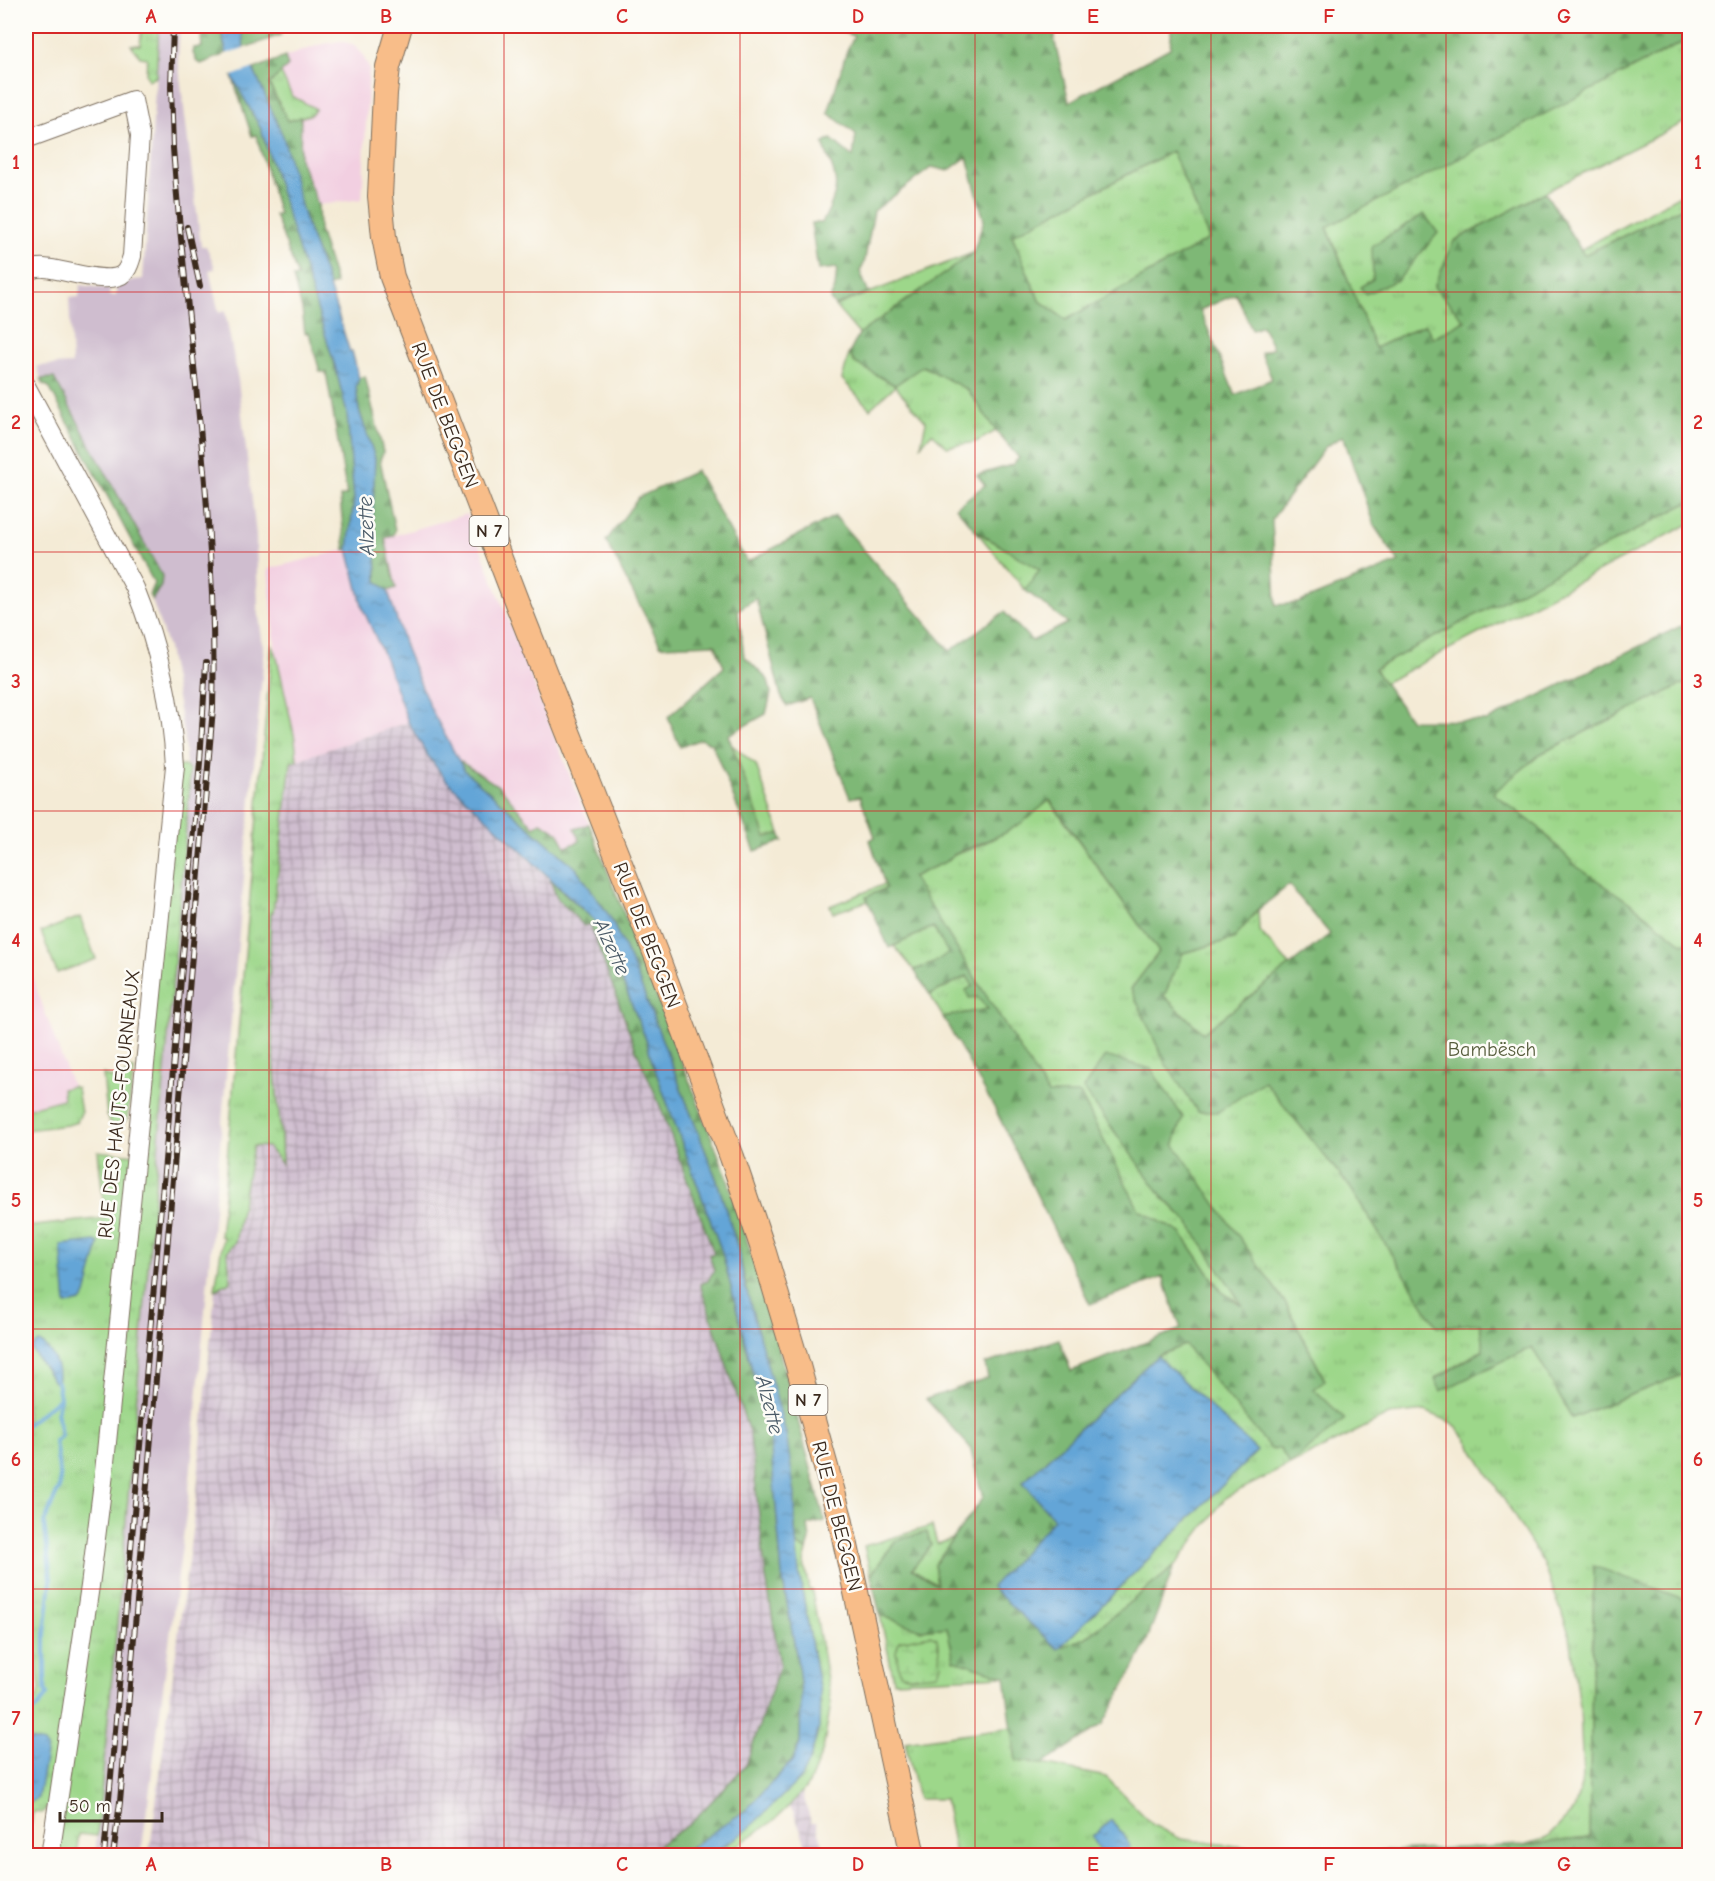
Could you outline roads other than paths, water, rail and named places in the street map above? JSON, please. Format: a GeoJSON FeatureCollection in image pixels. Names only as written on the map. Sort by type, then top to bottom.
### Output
{"type":"FeatureCollection","features":[{"type":"Feature","properties":{"kind":"main road","name":"RUE DE BEGGEN"},"geometry":{"type":"LineString","coordinates":[[400,26],[388,67],[380,196],[384,237],[392,277],[517,603],[657,957],[732,1157],[762,1246],[840,1518],[905,1853]]}},
{"type":"Feature","properties":{"kind":"street"},"geometry":{"type":"LineString","coordinates":[[26,139],[133,100],[140,135],[132,256],[123,274],[113,278],[103,278],[45,268],[26,271]]}},
{"type":"Feature","properties":{"kind":"street","name":"RUE DES HAUTS-FOURNEAUX"},"geometry":{"type":"LineString","coordinates":[[26,386],[135,588],[149,622],[158,651],[174,738],[175,766],[103,1482],[50,1856]]}},
{"type":"Feature","properties":{"kind":"water","name":"Alzette"},"geometry":{"type":"Polygon","coordinates":[[[220,26],[241,26],[244,48],[283,136],[305,220],[350,352],[352,351],[359,378],[356,387],[359,410],[375,458],[372,534],[376,550],[377,581],[388,591],[406,649],[430,707],[464,770],[576,868],[610,917],[636,973],[717,1181],[739,1252],[744,1281],[786,1433],[795,1495],[799,1572],[820,1693],[819,1728],[810,1759],[801,1778],[748,1829],[711,1855],[679,1855],[746,1810],[792,1761],[800,1744],[801,1692],[782,1575],[770,1439],[722,1252],[647,1042],[595,921],[446,780],[428,756],[408,722],[384,656],[363,609],[348,549],[354,499],[347,413],[335,366],[261,129],[232,76],[220,26]]]}},
{"type":"Feature","properties":{"kind":"water"},"geometry":{"type":"Polygon","coordinates":[[[95,1241],[99,1243],[86,1295],[81,1302],[66,1305],[61,1245],[95,1241]]]}},
{"type":"Feature","properties":{"kind":"water"},"geometry":{"type":"Polygon","coordinates":[[[39,1342],[48,1349],[54,1359],[58,1371],[57,1382],[54,1382],[32,1350],[33,1346],[39,1342]]]}},
{"type":"Feature","properties":{"kind":"water"},"geometry":{"type":"Polygon","coordinates":[[[1157,1356],[1257,1451],[1058,1649],[991,1587],[1054,1519],[1023,1482],[1157,1356]]]}},
{"type":"Feature","properties":{"kind":"water"},"geometry":{"type":"Polygon","coordinates":[[[30,1740],[44,1743],[47,1748],[38,1798],[26,1805],[26,1759],[30,1740]]]}},
{"type":"Feature","properties":{"kind":"water"},"geometry":{"type":"Polygon","coordinates":[[[1111,1820],[1124,1835],[1130,1847],[1116,1854],[1107,1855],[1100,1850],[1092,1837],[1111,1820]]]}},
{"type":"Feature","properties":{"kind":"waterway"},"geometry":{"type":"LineString","coordinates":[[26,1716],[38,1707],[47,1695],[45,1689],[45,1634],[51,1580],[44,1523],[59,1488],[60,1477],[55,1441],[61,1436],[57,1411],[60,1398],[57,1382]]}},
{"type":"Feature","properties":{"kind":"waterway"},"geometry":{"type":"LineString","coordinates":[[26,1425],[60,1398]]}},
{"type":"Feature","properties":{"kind":"railway"},"geometry":{"type":"LineString","coordinates":[[113,1856],[120,1802],[213,708],[211,568],[173,148],[171,87],[173,26]]}},
{"type":"Feature","properties":{"kind":"railway"},"geometry":{"type":"LineString","coordinates":[[187,227],[200,286]]}},
{"type":"Feature","properties":{"kind":"railway"},"geometry":{"type":"LineString","coordinates":[[104,1856],[200,762],[206,663]]}},
{"type":"Feature","properties":{"kind":"park label","name":"Bambësch"},"geometry":{"type":"Point","coordinates":[1492,1049]}}]}
